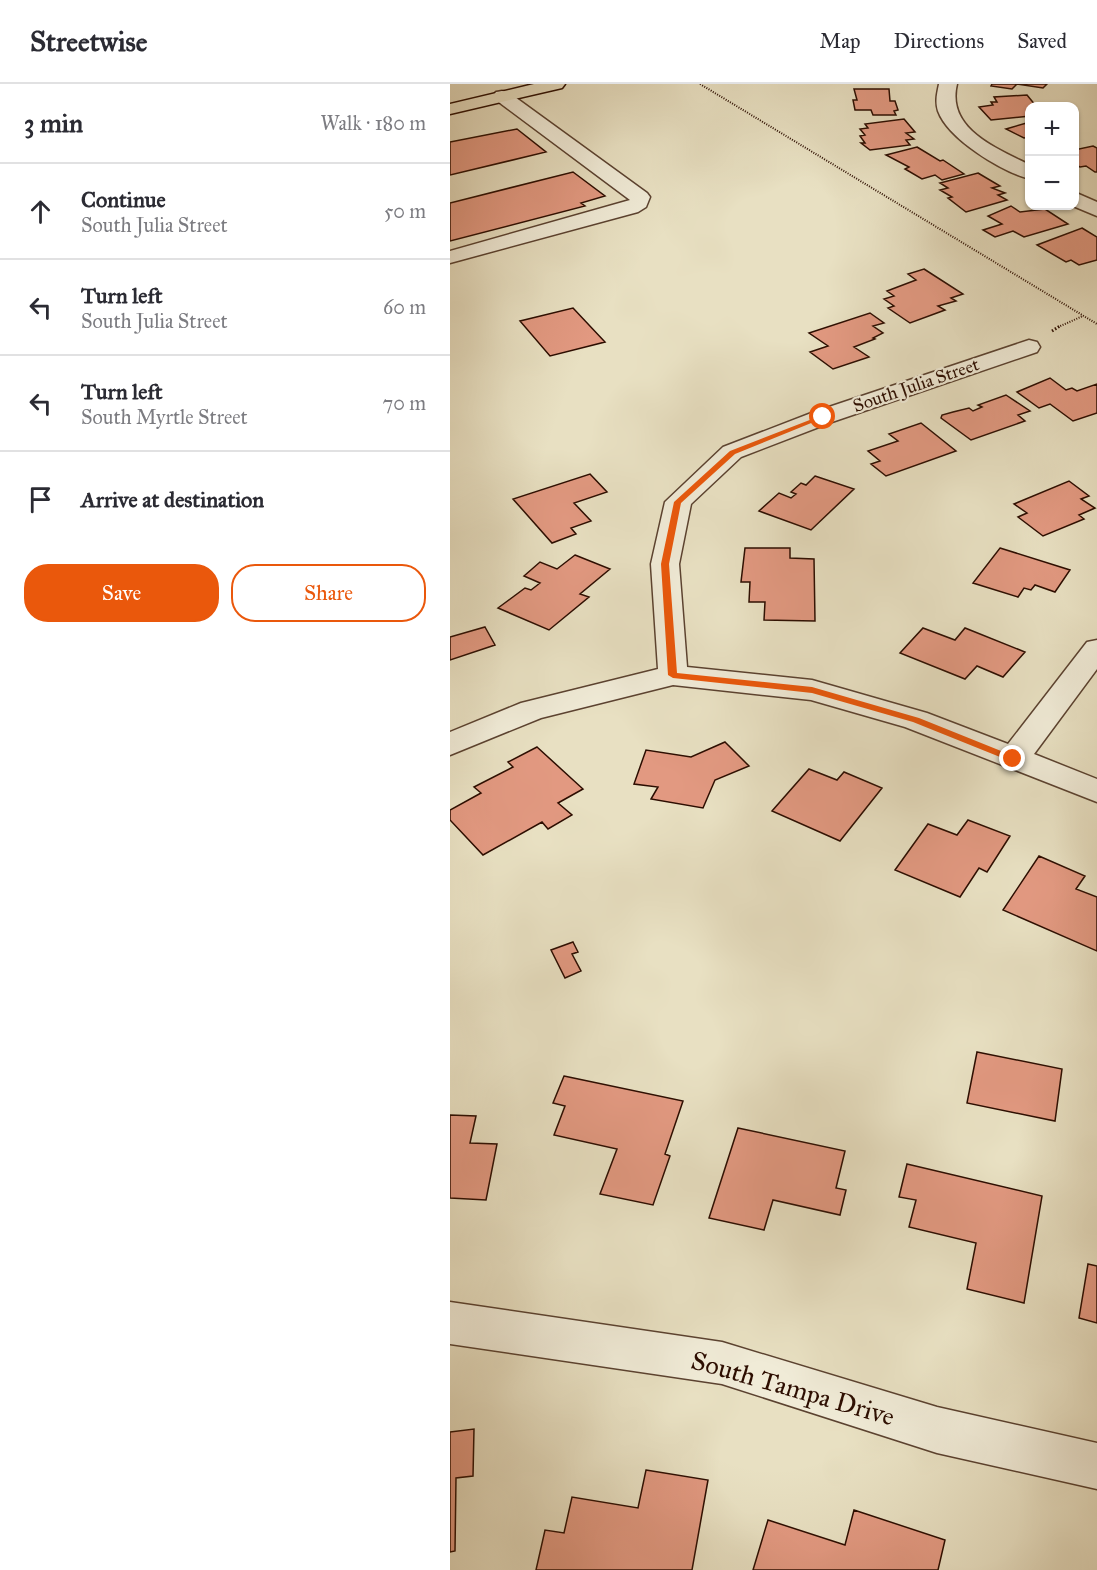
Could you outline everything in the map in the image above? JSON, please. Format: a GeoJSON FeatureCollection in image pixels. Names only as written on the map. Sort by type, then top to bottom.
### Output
{"type":"FeatureCollection","features":[{"type":"Feature","properties":{"kind":"main road"},"geometry":{"type":"LineString","coordinates":[[450,109],[556,84]]}},
{"type":"Feature","properties":{"kind":"street"},"geometry":{"type":"LineString","coordinates":[[948,84],[943,94],[946,112],[962,133],[1025,171]]}},
{"type":"Feature","properties":{"kind":"street"},"geometry":{"type":"LineString","coordinates":[[450,257],[631,208],[639,203],[640,197],[502,96]]}},
{"type":"Feature","properties":{"kind":"street"},"geometry":{"type":"LineString","coordinates":[[1079,201],[1097,210]]}},
{"type":"Feature","properties":{"kind":"street","name":"South Julia Street"},"geometry":{"type":"LineString","coordinates":[[673,675],[665,564],[678,502],[732,452],[823,417],[1029,347]]}},
{"type":"Feature","properties":{"kind":"street"},"geometry":{"type":"LineString","coordinates":[[1013,759],[1097,649]]}},
{"type":"Feature","properties":{"kind":"street"},"geometry":{"type":"LineString","coordinates":[[450,744],[532,710],[673,675],[812,690],[916,720],[1097,791]]}},
{"type":"Feature","properties":{"kind":"street","name":"South Tampa Drive"},"geometry":{"type":"LineString","coordinates":[[450,1323],[722,1363],[937,1430],[1097,1466]]}},
{"type":"Feature","properties":{"kind":"path"},"geometry":{"type":"LineString","coordinates":[[700,84],[1097,324]]}},
{"type":"Feature","properties":{"kind":"path"},"geometry":{"type":"LineString","coordinates":[[1064,323],[1084,316]]}},
{"type":"Feature","properties":{"kind":"building"},"geometry":{"type":"Polygon","coordinates":[[[992,84],[1017,84],[1012,89],[991,86],[992,84]]]}},
{"type":"Feature","properties":{"kind":"building"},"geometry":{"type":"Polygon","coordinates":[[[1017,84],[1047,84],[1043,88],[1017,84]]]}},
{"type":"Feature","properties":{"kind":"building"},"geometry":{"type":"Polygon","coordinates":[[[854,89],[889,89],[890,101],[895,101],[898,110],[894,111],[896,115],[873,115],[871,110],[855,110],[853,100],[857,100],[854,89]]]}},
{"type":"Feature","properties":{"kind":"building"},"geometry":{"type":"Polygon","coordinates":[[[1027,95],[1033,102],[1025,102],[1025,117],[991,120],[979,107],[993,105],[991,102],[997,102],[994,97],[1027,95]]]}},
{"type":"Feature","properties":{"kind":"building"},"geometry":{"type":"Polygon","coordinates":[[[904,119],[915,132],[906,133],[914,139],[906,140],[910,145],[870,150],[861,143],[865,143],[860,136],[865,135],[860,129],[868,128],[865,124],[904,119]]]}},
{"type":"Feature","properties":{"kind":"building"},"geometry":{"type":"Polygon","coordinates":[[[1025,123],[1025,138],[1024,138],[1006,129],[1025,123]]]}},
{"type":"Feature","properties":{"kind":"building"},"geometry":{"type":"Polygon","coordinates":[[[517,129],[546,152],[450,175],[450,142],[517,129]]]}},
{"type":"Feature","properties":{"kind":"building"},"geometry":{"type":"Polygon","coordinates":[[[1093,146],[1097,148],[1097,172],[1086,166],[1079,166],[1079,149],[1093,146]]]}},
{"type":"Feature","properties":{"kind":"building"},"geometry":{"type":"Polygon","coordinates":[[[917,147],[964,174],[942,180],[935,175],[922,179],[905,169],[909,167],[886,155],[917,147]]]}},
{"type":"Feature","properties":{"kind":"building"},"geometry":{"type":"Polygon","coordinates":[[[573,172],[605,196],[581,203],[585,206],[450,241],[450,203],[573,172]]]}},
{"type":"Feature","properties":{"kind":"building"},"geometry":{"type":"Polygon","coordinates":[[[978,173],[1000,186],[992,188],[1005,193],[998,195],[1007,200],[966,212],[948,198],[952,197],[940,190],[948,188],[940,183],[978,173]]]}},
{"type":"Feature","properties":{"kind":"building"},"geometry":{"type":"Polygon","coordinates":[[[1011,206],[1020,212],[1047,210],[1068,224],[1024,237],[1013,231],[995,237],[983,230],[1002,224],[988,216],[1011,206]]]}},
{"type":"Feature","properties":{"kind":"building"},"geometry":{"type":"Polygon","coordinates":[[[1082,228],[1097,237],[1097,260],[1079,265],[1071,260],[1066,262],[1037,245],[1082,228]]]}},
{"type":"Feature","properties":{"kind":"building"},"geometry":{"type":"Polygon","coordinates":[[[924,269],[963,294],[951,298],[956,301],[938,306],[945,310],[910,323],[888,308],[894,306],[884,299],[894,296],[887,291],[916,280],[908,274],[924,269]]]}},
{"type":"Feature","properties":{"kind":"building"},"geometry":{"type":"Polygon","coordinates":[[[573,308],[605,342],[550,356],[520,321],[573,308]]]}},
{"type":"Feature","properties":{"kind":"building"},"geometry":{"type":"Polygon","coordinates":[[[870,313],[884,323],[873,326],[883,333],[873,338],[875,339],[854,347],[869,357],[833,369],[810,352],[828,346],[809,333],[870,313]]]}},
{"type":"Feature","properties":{"kind":"building"},"geometry":{"type":"Polygon","coordinates":[[[1050,378],[1066,390],[1072,388],[1077,391],[1097,384],[1097,413],[1073,421],[1050,404],[1039,408],[1017,392],[1050,378]]]}},
{"type":"Feature","properties":{"kind":"building"},"geometry":{"type":"Polygon","coordinates":[[[1006,395],[1030,411],[1018,415],[1025,421],[971,440],[941,418],[942,415],[969,408],[973,411],[982,407],[978,405],[1006,395]]]}},
{"type":"Feature","properties":{"kind":"building"},"geometry":{"type":"Polygon","coordinates":[[[921,423],[956,451],[886,476],[871,464],[880,461],[868,451],[898,441],[889,434],[921,423]]]}},
{"type":"Feature","properties":{"kind":"building"},"geometry":{"type":"Polygon","coordinates":[[[590,474],[607,492],[574,503],[591,521],[571,528],[576,534],[552,543],[513,499],[590,474]]]}},
{"type":"Feature","properties":{"kind":"building"},"geometry":{"type":"Polygon","coordinates":[[[815,476],[854,489],[811,530],[759,511],[779,493],[791,498],[796,494],[791,492],[801,483],[806,485],[815,476]]]}},
{"type":"Feature","properties":{"kind":"building"},"geometry":{"type":"Polygon","coordinates":[[[1069,481],[1089,496],[1081,499],[1095,508],[1079,515],[1084,519],[1043,536],[1018,517],[1027,513],[1014,504],[1069,481]]]}},
{"type":"Feature","properties":{"kind":"building"},"geometry":{"type":"Polygon","coordinates":[[[745,548],[790,548],[790,558],[814,559],[815,621],[764,620],[765,602],[749,602],[750,582],[741,582],[745,548]]]}},
{"type":"Feature","properties":{"kind":"building"},"geometry":{"type":"Polygon","coordinates":[[[1000,548],[1070,570],[1055,592],[1035,585],[1031,590],[1024,588],[1018,597],[973,583],[1000,548]]]}},
{"type":"Feature","properties":{"kind":"building"},"geometry":{"type":"Polygon","coordinates":[[[575,555],[610,569],[580,594],[589,597],[549,630],[498,608],[525,588],[531,590],[540,583],[524,576],[540,562],[557,569],[575,555]]]}},
{"type":"Feature","properties":{"kind":"building"},"geometry":{"type":"Polygon","coordinates":[[[485,627],[495,645],[450,660],[450,637],[485,627]]]}},
{"type":"Feature","properties":{"kind":"building"},"geometry":{"type":"Polygon","coordinates":[[[923,628],[955,640],[965,628],[1025,652],[1003,677],[977,666],[965,679],[900,653],[923,628]]]}},
{"type":"Feature","properties":{"kind":"building"},"geometry":{"type":"Polygon","coordinates":[[[725,742],[749,766],[715,780],[703,808],[651,799],[658,787],[634,784],[646,750],[691,757],[725,742]]]}},
{"type":"Feature","properties":{"kind":"building"},"geometry":{"type":"Polygon","coordinates":[[[537,747],[583,789],[558,803],[572,815],[548,829],[542,822],[483,855],[450,820],[450,810],[481,793],[474,787],[513,767],[508,762],[537,747]]]}},
{"type":"Feature","properties":{"kind":"building"},"geometry":{"type":"Polygon","coordinates":[[[809,769],[837,780],[844,772],[882,788],[840,841],[772,811],[809,769]]]}},
{"type":"Feature","properties":{"kind":"building"},"geometry":{"type":"Polygon","coordinates":[[[968,820],[1010,836],[987,872],[979,868],[960,897],[895,870],[928,824],[957,835],[968,820]]]}},
{"type":"Feature","properties":{"kind":"building"},"geometry":{"type":"Polygon","coordinates":[[[1039,856],[1085,876],[1076,889],[1097,897],[1097,951],[1003,910],[1039,856]]]}},
{"type":"Feature","properties":{"kind":"building"},"geometry":{"type":"Polygon","coordinates":[[[573,942],[578,952],[572,954],[581,971],[565,978],[551,950],[573,942]]]}},
{"type":"Feature","properties":{"kind":"building"},"geometry":{"type":"Polygon","coordinates":[[[977,1052],[1062,1069],[1055,1121],[967,1103],[977,1052]]]}},
{"type":"Feature","properties":{"kind":"building"},"geometry":{"type":"Polygon","coordinates":[[[564,1076],[683,1101],[665,1154],[670,1156],[653,1205],[600,1194],[617,1149],[554,1135],[565,1106],[553,1103],[564,1076]]]}},
{"type":"Feature","properties":{"kind":"building"},"geometry":{"type":"Polygon","coordinates":[[[450,1115],[476,1116],[470,1143],[497,1144],[486,1200],[450,1198],[450,1115]]]}},
{"type":"Feature","properties":{"kind":"building"},"geometry":{"type":"Polygon","coordinates":[[[738,1128],[845,1151],[836,1188],[846,1190],[840,1215],[773,1200],[764,1230],[709,1218],[738,1128]]]}},
{"type":"Feature","properties":{"kind":"building"},"geometry":{"type":"Polygon","coordinates":[[[907,1164],[1042,1196],[1024,1303],[967,1289],[976,1243],[909,1227],[916,1200],[899,1197],[907,1164]]]}},
{"type":"Feature","properties":{"kind":"building"},"geometry":{"type":"Polygon","coordinates":[[[1088,1264],[1097,1266],[1097,1323],[1079,1318],[1088,1264]]]}},
{"type":"Feature","properties":{"kind":"building"},"geometry":{"type":"Polygon","coordinates":[[[474,1429],[473,1476],[456,1478],[455,1551],[450,1552],[450,1432],[474,1429]]]}},
{"type":"Feature","properties":{"kind":"building"},"geometry":{"type":"Polygon","coordinates":[[[646,1470],[708,1480],[692,1570],[536,1570],[545,1530],[564,1533],[572,1497],[638,1508],[646,1470]]]}},
{"type":"Feature","properties":{"kind":"building"},"geometry":{"type":"Polygon","coordinates":[[[854,1510],[945,1540],[938,1570],[753,1570],[768,1520],[845,1545],[854,1510]]]}},
{"type":"Feature","properties":{"kind":"route"},"geometry":{"type":"LineString","coordinates":[[823,417],[732,452],[678,502],[665,564],[673,675],[812,690],[916,720],[1013,759]]}}]}
